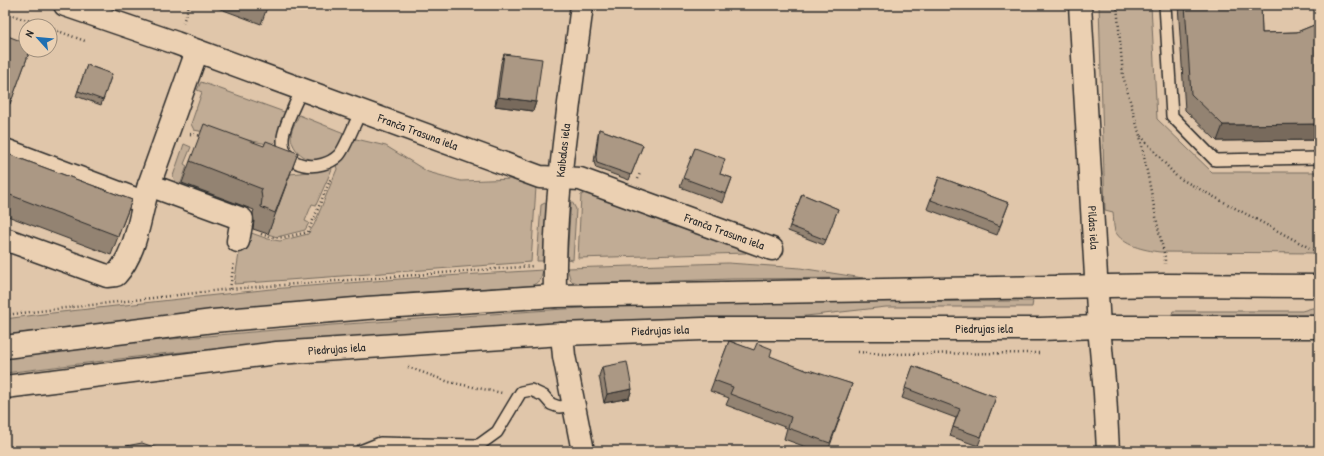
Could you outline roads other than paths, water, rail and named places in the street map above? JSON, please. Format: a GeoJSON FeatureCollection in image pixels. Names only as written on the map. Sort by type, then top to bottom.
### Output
{"type":"FeatureCollection","features":[{"type":"Feature","properties":{"kind":"main road","name":"Franča Trasuna iela"},"geometry":{"type":"LineString","coordinates":[[65,5],[302,89],[540,177],[580,179],[772,249]]}},
{"type":"Feature","properties":{"kind":"main road","name":"Kaibalas iela"},"geometry":{"type":"LineString","coordinates":[[555,296],[559,178],[582,5]]}},
{"type":"Feature","properties":{"kind":"main road","name":"Pildas iela"},"geometry":{"type":"LineString","coordinates":[[1080,5],[1096,286],[1105,393],[1108,451]]}},
{"type":"Feature","properties":{"kind":"main road"},"geometry":{"type":"LineString","coordinates":[[5,239],[107,276],[116,275],[124,266],[139,227],[146,194],[197,51]]}},
{"type":"Feature","properties":{"kind":"main road"},"geometry":{"type":"LineString","coordinates":[[5,150],[146,194],[242,219],[239,234]]}},
{"type":"Feature","properties":{"kind":"main road"},"geometry":{"type":"LineString","coordinates":[[5,347],[213,321],[374,307],[555,296],[1165,285],[1319,286]]}},
{"type":"Feature","properties":{"kind":"main road","name":"Piedrujas iela"},"geometry":{"type":"LineString","coordinates":[[5,387],[277,353],[562,334],[703,329],[1319,327]]}},
{"type":"Feature","properties":{"kind":"main road"},"geometry":{"type":"LineString","coordinates":[[562,334],[564,356],[583,451]]}},
{"type":"Feature","properties":{"kind":"lane"},"geometry":{"type":"LineString","coordinates":[[1165,5],[1172,116],[1215,160],[1319,158]]}},
{"type":"Feature","properties":{"kind":"lane"},"geometry":{"type":"LineString","coordinates":[[302,89],[283,136],[283,147],[289,157],[298,163],[307,166],[318,166],[330,161],[340,154],[361,111]]}},
{"type":"Feature","properties":{"kind":"lane"},"geometry":{"type":"LineString","coordinates":[[360,451],[380,443],[420,448],[483,448],[497,432],[521,392],[531,390],[544,396],[552,404],[558,407],[575,405]]}}]}
